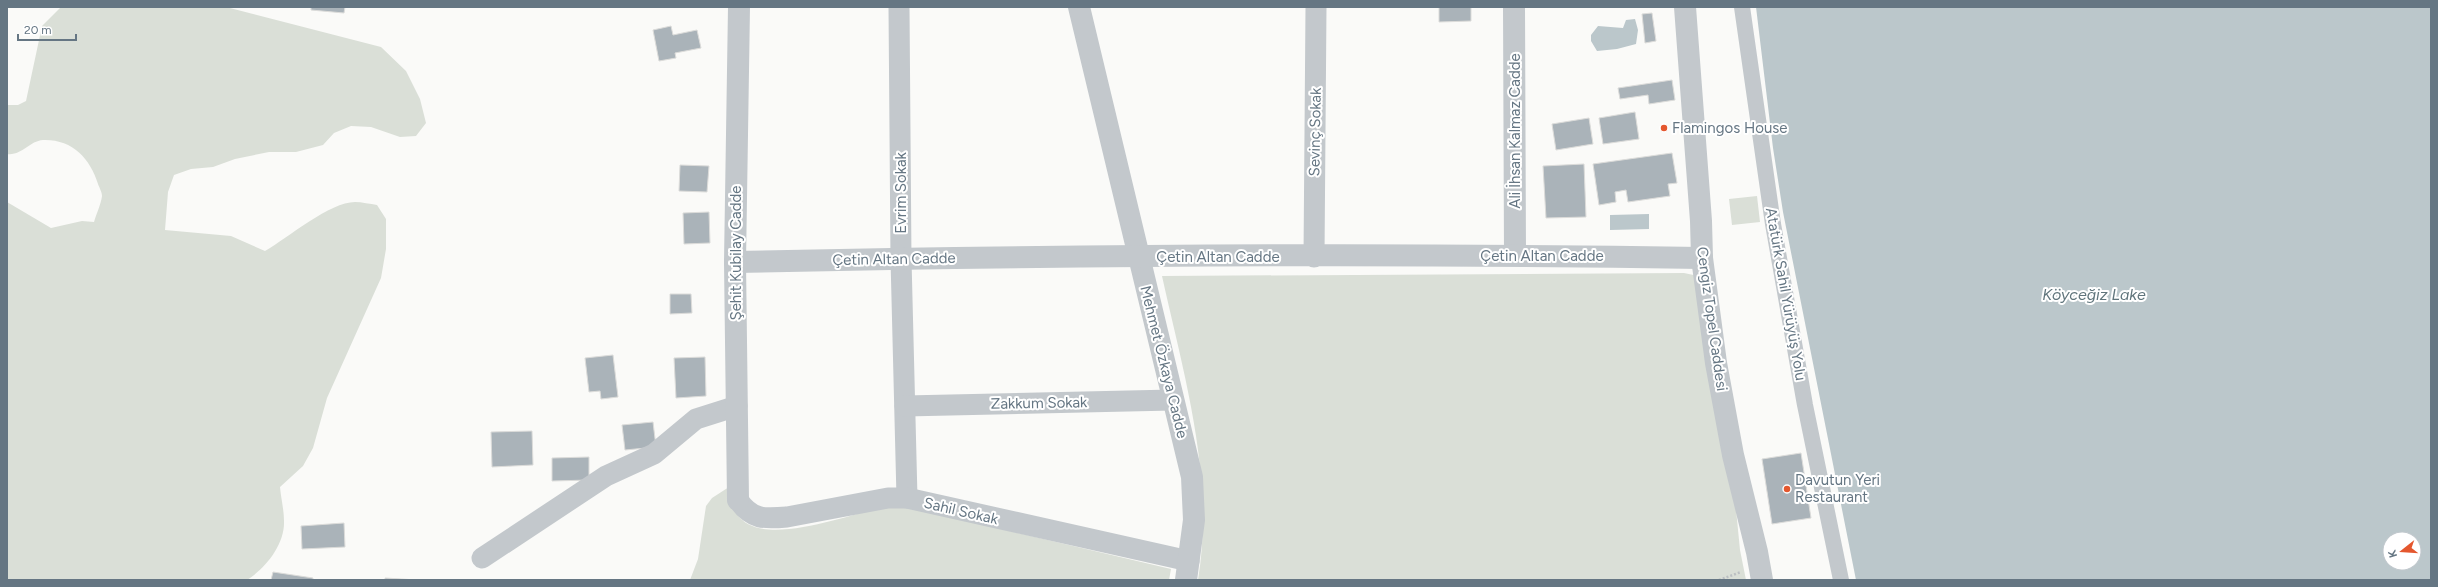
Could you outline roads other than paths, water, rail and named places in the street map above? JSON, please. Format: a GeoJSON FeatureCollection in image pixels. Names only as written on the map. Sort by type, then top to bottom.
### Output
{"type":"FeatureCollection","features":[{"type":"Feature","properties":{"kind":"street","name":"Şehit Kubilay Cadde"},"geometry":{"type":"LineString","coordinates":[[738,500],[735,262],[739,7]]}},
{"type":"Feature","properties":{"kind":"street","name":"Evrim Sokak"},"geometry":{"type":"LineString","coordinates":[[899,7],[901,258],[907,498]]}},
{"type":"Feature","properties":{"kind":"street","name":"Mehmet Özkaya Cadde"},"geometry":{"type":"LineString","coordinates":[[1079,7],[1192,477],[1194,520],[1188,570]]}},
{"type":"Feature","properties":{"kind":"street","name":"Sevinç Sokak"},"geometry":{"type":"LineString","coordinates":[[1314,257],[1316,7]]}},
{"type":"Feature","properties":{"kind":"street","name":"Ali İhsan Kalmaz Cadde"},"geometry":{"type":"LineString","coordinates":[[1514,7],[1515,255]]}},
{"type":"Feature","properties":{"kind":"street","name":"Cengiz Topel Caddesi"},"geometry":{"type":"LineString","coordinates":[[1685,7],[1701,222],[1702,258],[1716,363],[1733,455],[1758,552],[1762,580]]}},
{"type":"Feature","properties":{"kind":"street","name":"Atatürk Sahil Yürüyüş Yolu"},"geometry":{"type":"LineString","coordinates":[[1742,7],[1772,224],[1805,404],[1841,580]]}},
{"type":"Feature","properties":{"kind":"street","name":"Çetin Altan Cadde"},"geometry":{"type":"LineString","coordinates":[[735,262],[901,258],[1515,255],[1702,258]]}},
{"type":"Feature","properties":{"kind":"street","name":"Zakkum Sokak"},"geometry":{"type":"LineString","coordinates":[[905,406],[1173,400]]}},
{"type":"Feature","properties":{"kind":"street"},"geometry":{"type":"LineString","coordinates":[[482,558],[606,476],[654,454],[696,419],[737,406]]}},
{"type":"Feature","properties":{"kind":"street","name":"Sahil Sokak"},"geometry":{"type":"LineString","coordinates":[[738,500],[746,511],[756,517],[787,518],[888,498],[907,498],[1188,570]]}},
{"type":"Feature","properties":{"kind":"water","name":"Köyceğiz Lake"},"geometry":{"type":"Polygon","coordinates":[[[1756,7],[2431,7],[2431,580],[1856,580],[1783,212],[1773,148],[1756,7]]]}},
{"type":"Feature","properties":{"kind":"water"},"geometry":{"type":"Polygon","coordinates":[[[1635,19],[1638,30],[1636,44],[1617,49],[1597,51],[1591,41],[1591,35],[1598,26],[1623,28],[1626,20],[1635,19]]]}},
{"type":"Feature","properties":{"kind":"water"},"geometry":{"type":"Polygon","coordinates":[[[1649,214],[1649,229],[1610,230],[1610,215],[1649,214]]]}},
{"type":"Feature","properties":{"kind":"place","name":"Flamingos House"},"geometry":{"type":"Point","coordinates":[1664,128]}},
{"type":"Feature","properties":{"kind":"place","name":"Davutun Yeri Restaurant"},"geometry":{"type":"Point","coordinates":[1787,489]}}]}
